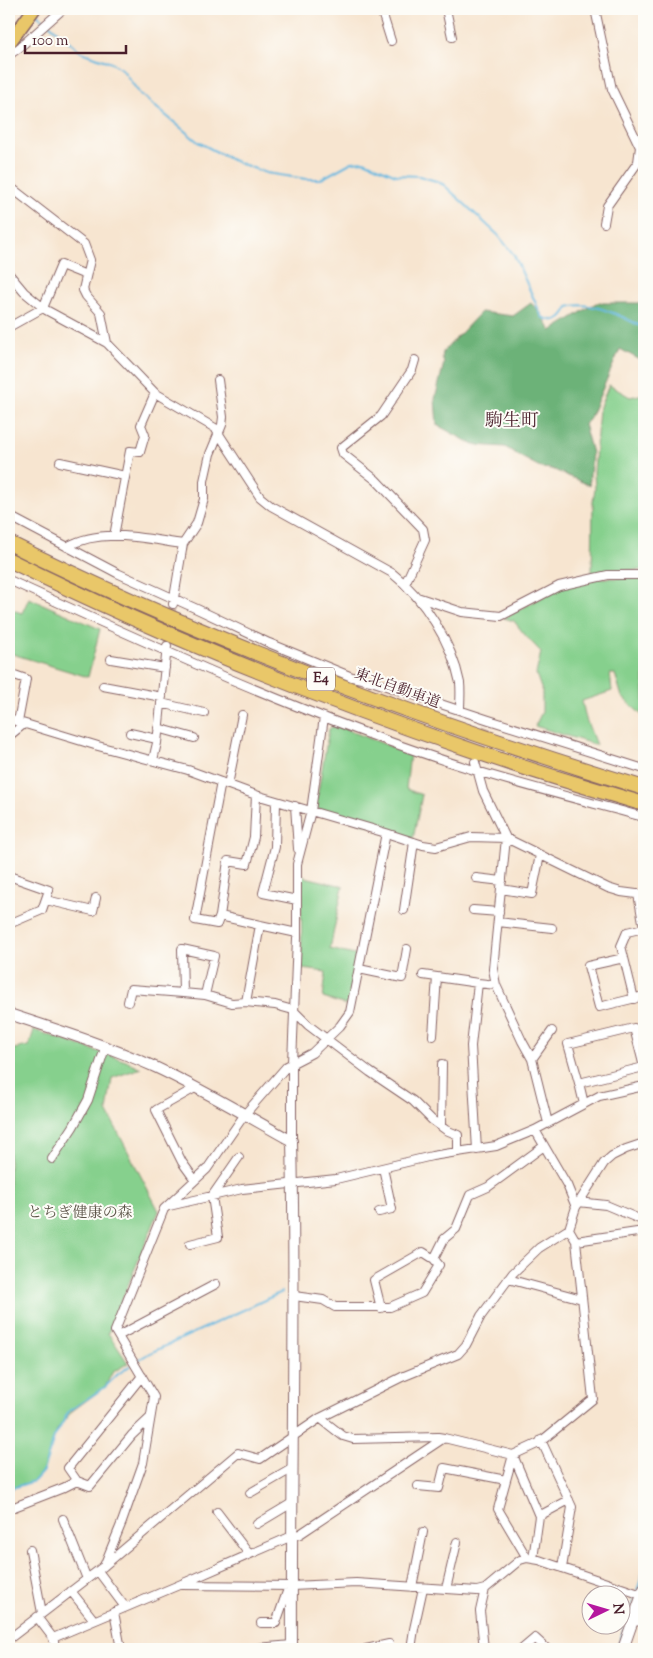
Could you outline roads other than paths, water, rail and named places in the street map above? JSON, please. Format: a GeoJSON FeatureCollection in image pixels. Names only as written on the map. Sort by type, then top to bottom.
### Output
{"type":"FeatureCollection","features":[{"type":"Feature","properties":{"kind":"highway","name":"東北自動車道"},"geometry":{"type":"LineString","coordinates":[[9,543],[182,623],[370,698],[476,735],[644,788]]}},
{"type":"Feature","properties":{"kind":"highway","name":"E4"},"geometry":{"type":"LineString","coordinates":[[9,560],[176,637],[347,706],[472,750],[644,804]]}},
{"type":"Feature","properties":{"kind":"main road"},"geometry":{"type":"LineString","coordinates":[[9,44],[32,11]]}},
{"type":"Feature","properties":{"kind":"street"},"geometry":{"type":"LineString","coordinates":[[9,55],[63,9]]}},
{"type":"Feature","properties":{"kind":"street"},"geometry":{"type":"LineString","coordinates":[[381,9],[391,41]]}},
{"type":"Feature","properties":{"kind":"street"},"geometry":{"type":"LineString","coordinates":[[446,9],[452,38]]}},
{"type":"Feature","properties":{"kind":"street"},"geometry":{"type":"LineString","coordinates":[[595,9],[612,89],[640,147],[638,162],[607,206],[604,222]]}},
{"type":"Feature","properties":{"kind":"street"},"geometry":{"type":"LineString","coordinates":[[9,186],[84,244],[90,260],[83,290],[101,313],[107,343]]}},
{"type":"Feature","properties":{"kind":"street"},"geometry":{"type":"LineString","coordinates":[[9,327],[43,308],[61,265],[86,275]]}},
{"type":"Feature","properties":{"kind":"street"},"geometry":{"type":"LineString","coordinates":[[9,274],[24,292],[43,308],[107,343],[155,392],[215,428],[260,497],[271,506],[392,573],[405,584],[441,631],[460,684],[460,710]]}},
{"type":"Feature","properties":{"kind":"street"},"geometry":{"type":"LineString","coordinates":[[405,584],[425,540],[422,529],[376,480],[343,454],[341,448],[381,416],[412,370],[415,360]]}},
{"type":"Feature","properties":{"kind":"street"},"geometry":{"type":"LineString","coordinates":[[173,601],[183,544],[197,523],[204,499],[204,481],[210,454],[222,426],[223,417],[218,380]]}},
{"type":"Feature","properties":{"kind":"street"},"geometry":{"type":"LineString","coordinates":[[114,536],[130,451],[140,452],[146,435],[141,425],[155,392]]}},
{"type":"Feature","properties":{"kind":"street"},"geometry":{"type":"LineString","coordinates":[[60,462],[126,476]]}},
{"type":"Feature","properties":{"kind":"street"},"geometry":{"type":"LineString","coordinates":[[9,516],[173,601],[344,673],[460,710],[488,724],[644,769]]}},
{"type":"Feature","properties":{"kind":"street"},"geometry":{"type":"LineString","coordinates":[[67,547],[78,541],[114,536],[183,544]]}},
{"type":"Feature","properties":{"kind":"street"},"geometry":{"type":"LineString","coordinates":[[416,598],[462,612],[501,616],[559,586],[608,575],[644,575]]}},
{"type":"Feature","properties":{"kind":"street"},"geometry":{"type":"LineString","coordinates":[[9,580],[166,649],[354,728],[477,771],[644,817]]}},
{"type":"Feature","properties":{"kind":"street"},"geometry":{"type":"LineString","coordinates":[[153,760],[162,700],[166,649]]}},
{"type":"Feature","properties":{"kind":"street"},"geometry":{"type":"LineString","coordinates":[[111,659],[165,668]]}},
{"type":"Feature","properties":{"kind":"street"},"geometry":{"type":"LineString","coordinates":[[9,673],[26,679],[21,723],[9,736]]}},
{"type":"Feature","properties":{"kind":"street"},"geometry":{"type":"LineString","coordinates":[[103,686],[162,700],[204,713]]}},
{"type":"Feature","properties":{"kind":"street"},"geometry":{"type":"LineString","coordinates":[[242,715],[224,783],[195,920],[218,924],[228,861],[247,864],[254,837],[256,795]]}},
{"type":"Feature","properties":{"kind":"street"},"geometry":{"type":"LineString","coordinates":[[245,1649],[292,1647],[290,1586],[294,1437],[294,1296],[292,1063],[297,933],[297,864],[310,811],[324,716]]}},
{"type":"Feature","properties":{"kind":"street"},"geometry":{"type":"LineString","coordinates":[[9,719],[188,770],[256,795],[423,845],[436,847],[471,837],[506,838],[608,888],[641,895],[644,928],[626,932],[621,946],[634,998]]}},
{"type":"Feature","properties":{"kind":"street"},"geometry":{"type":"LineString","coordinates":[[158,728],[194,738]]}},
{"type":"Feature","properties":{"kind":"street"},"geometry":{"type":"LineString","coordinates":[[130,733],[157,739]]}},
{"type":"Feature","properties":{"kind":"street"},"geometry":{"type":"LineString","coordinates":[[475,762],[483,791],[506,838],[493,969],[496,985],[532,1059],[548,1123]]}},
{"type":"Feature","properties":{"kind":"street"},"geometry":{"type":"LineString","coordinates":[[276,801],[275,847],[263,893],[297,900]]}},
{"type":"Feature","properties":{"kind":"street"},"geometry":{"type":"LineString","coordinates":[[295,806],[299,856]]}},
{"type":"Feature","properties":{"kind":"street"},"geometry":{"type":"LineString","coordinates":[[101,1569],[122,1522],[143,1462],[154,1397],[114,1331],[164,1209],[207,1169],[245,1114],[287,1066],[312,1053],[340,1026],[350,1012],[386,833]]}},
{"type":"Feature","properties":{"kind":"street"},"geometry":{"type":"LineString","coordinates":[[404,910],[414,842]]}},
{"type":"Feature","properties":{"kind":"street"},"geometry":{"type":"LineString","coordinates":[[476,878],[532,894],[540,855]]}},
{"type":"Feature","properties":{"kind":"street"},"geometry":{"type":"LineString","coordinates":[[9,876],[49,890],[42,910],[9,924]]}},
{"type":"Feature","properties":{"kind":"street"},"geometry":{"type":"LineString","coordinates":[[46,900],[93,911],[96,898]]}},
{"type":"Feature","properties":{"kind":"street"},"geometry":{"type":"LineString","coordinates":[[474,910],[499,912]]}},
{"type":"Feature","properties":{"kind":"street"},"geometry":{"type":"LineString","coordinates":[[220,916],[297,933]]}},
{"type":"Feature","properties":{"kind":"street"},"geometry":{"type":"LineString","coordinates":[[498,922],[552,928]]}},
{"type":"Feature","properties":{"kind":"street"},"geometry":{"type":"LineString","coordinates":[[246,1002],[260,925]]}},
{"type":"Feature","properties":{"kind":"street"},"geometry":{"type":"LineString","coordinates":[[183,993],[182,949],[214,956],[206,995]]}},
{"type":"Feature","properties":{"kind":"street"},"geometry":{"type":"LineString","coordinates":[[359,969],[402,978],[407,949]]}},
{"type":"Feature","properties":{"kind":"street"},"geometry":{"type":"LineString","coordinates":[[624,958],[588,966],[599,1007],[644,996]]}},
{"type":"Feature","properties":{"kind":"street"},"geometry":{"type":"LineString","coordinates":[[423,975],[496,985]]}},
{"type":"Feature","properties":{"kind":"street"},"geometry":{"type":"LineString","coordinates":[[433,1036],[437,977]]}},
{"type":"Feature","properties":{"kind":"street"},"geometry":{"type":"LineString","coordinates":[[477,1150],[471,1046],[478,983]]}},
{"type":"Feature","properties":{"kind":"street"},"geometry":{"type":"LineString","coordinates":[[128,1002],[131,988],[206,995],[232,1003],[246,1002],[275,1005],[293,1010],[308,1025],[370,1072],[413,1101],[441,1126],[458,1135],[458,1152]]}},
{"type":"Feature","properties":{"kind":"street"},"geometry":{"type":"LineString","coordinates":[[9,1014],[156,1068],[245,1114],[292,1141]]}},
{"type":"Feature","properties":{"kind":"street"},"geometry":{"type":"LineString","coordinates":[[579,1083],[644,1067],[634,1028],[568,1044],[584,1104]]}},
{"type":"Feature","properties":{"kind":"street"},"geometry":{"type":"LineString","coordinates":[[532,1059],[552,1031]]}},
{"type":"Feature","properties":{"kind":"street"},"geometry":{"type":"LineString","coordinates":[[52,1159],[74,1127],[88,1100],[105,1048]]}},
{"type":"Feature","properties":{"kind":"street"},"geometry":{"type":"LineString","coordinates":[[441,1126],[442,1064]]}},
{"type":"Feature","properties":{"kind":"street"},"geometry":{"type":"LineString","coordinates":[[167,1207],[242,1189],[336,1179],[432,1156],[496,1146],[535,1130],[598,1096],[644,1086]]}},
{"type":"Feature","properties":{"kind":"street"},"geometry":{"type":"LineString","coordinates":[[195,1088],[156,1110],[182,1162],[195,1180]]}},
{"type":"Feature","properties":{"kind":"street"},"geometry":{"type":"LineString","coordinates":[[535,1130],[577,1204]]}},
{"type":"Feature","properties":{"kind":"street"},"geometry":{"type":"LineString","coordinates":[[9,1639],[101,1569],[238,1453],[260,1459],[320,1418],[402,1377],[458,1354],[466,1344],[481,1316],[508,1279],[539,1248],[569,1230],[577,1204],[604,1163],[626,1148],[644,1143]]}},
{"type":"Feature","properties":{"kind":"street"},"geometry":{"type":"LineString","coordinates":[[434,1259],[444,1239],[456,1229],[470,1195],[488,1187],[544,1146]]}},
{"type":"Feature","properties":{"kind":"street"},"geometry":{"type":"LineString","coordinates":[[190,1244],[218,1237],[212,1196],[239,1157]]}},
{"type":"Feature","properties":{"kind":"street"},"geometry":{"type":"LineString","coordinates":[[379,1212],[392,1209],[383,1168]]}},
{"type":"Feature","properties":{"kind":"street"},"geometry":{"type":"LineString","coordinates":[[577,1204],[606,1204],[644,1221]]}},
{"type":"Feature","properties":{"kind":"street"},"geometry":{"type":"LineString","coordinates":[[320,1418],[343,1436],[353,1439],[438,1437],[513,1455],[541,1440],[593,1399],[576,1241],[569,1230]]}},
{"type":"Feature","properties":{"kind":"street"},"geometry":{"type":"LineString","coordinates":[[576,1241],[644,1231]]}},
{"type":"Feature","properties":{"kind":"street"},"geometry":{"type":"LineString","coordinates":[[294,1296],[323,1300],[335,1307],[381,1308],[390,1307],[422,1293],[439,1265],[434,1259],[423,1252],[374,1280],[381,1308]]}},
{"type":"Feature","properties":{"kind":"street"},"geometry":{"type":"LineString","coordinates":[[508,1279],[582,1299]]}},
{"type":"Feature","properties":{"kind":"street"},"geometry":{"type":"LineString","coordinates":[[118,1336],[216,1284]]}},
{"type":"Feature","properties":{"kind":"street"},"geometry":{"type":"LineString","coordinates":[[142,1376],[68,1468],[77,1481],[90,1486],[132,1435],[150,1418]]}},
{"type":"Feature","properties":{"kind":"street"},"geometry":{"type":"LineString","coordinates":[[53,1638],[300,1534],[444,1438]]}},
{"type":"Feature","properties":{"kind":"street"},"geometry":{"type":"LineString","coordinates":[[541,1440],[572,1507],[562,1568]]}},
{"type":"Feature","properties":{"kind":"street"},"geometry":{"type":"LineString","coordinates":[[513,1455],[498,1509],[530,1558]]}},
{"type":"Feature","properties":{"kind":"street"},"geometry":{"type":"LineString","coordinates":[[513,1455],[539,1516],[530,1558]]}},
{"type":"Feature","properties":{"kind":"street"},"geometry":{"type":"LineString","coordinates":[[250,1493],[293,1468]]}},
{"type":"Feature","properties":{"kind":"street"},"geometry":{"type":"LineString","coordinates":[[418,1486],[438,1488],[444,1468],[506,1480]]}},
{"type":"Feature","properties":{"kind":"street"},"geometry":{"type":"LineString","coordinates":[[9,1508],[77,1481]]}},
{"type":"Feature","properties":{"kind":"street"},"geometry":{"type":"LineString","coordinates":[[539,1516],[569,1500]]}},
{"type":"Feature","properties":{"kind":"street"},"geometry":{"type":"LineString","coordinates":[[257,1524],[292,1503]]}},
{"type":"Feature","properties":{"kind":"street"},"geometry":{"type":"LineString","coordinates":[[217,1512],[249,1554]]}},
{"type":"Feature","properties":{"kind":"street"},"geometry":{"type":"LineString","coordinates":[[63,1520],[87,1579]]}},
{"type":"Feature","properties":{"kind":"street"},"geometry":{"type":"LineString","coordinates":[[412,1587],[423,1532]]}},
{"type":"Feature","properties":{"kind":"street"},"geometry":{"type":"LineString","coordinates":[[446,1589],[456,1542]]}},
{"type":"Feature","properties":{"kind":"street"},"geometry":{"type":"LineString","coordinates":[[30,1550],[40,1615],[53,1638],[56,1649]]}},
{"type":"Feature","properties":{"kind":"street"},"geometry":{"type":"LineString","coordinates":[[179,1586],[290,1586],[356,1583],[477,1591],[485,1589],[520,1560],[530,1558],[643,1592],[623,1649]]}},
{"type":"Feature","properties":{"kind":"street"},"geometry":{"type":"LineString","coordinates":[[101,1569],[124,1608]]}},
{"type":"Feature","properties":{"kind":"street"},"geometry":{"type":"LineString","coordinates":[[261,1623],[276,1622],[290,1586]]}},
{"type":"Feature","properties":{"kind":"street"},"geometry":{"type":"LineString","coordinates":[[411,1649],[424,1588]]}},
{"type":"Feature","properties":{"kind":"street"},"geometry":{"type":"LineString","coordinates":[[484,1649],[480,1611],[485,1589]]}},
{"type":"Feature","properties":{"kind":"street"},"geometry":{"type":"LineString","coordinates":[[71,1592],[94,1620]]}},
{"type":"Feature","properties":{"kind":"street"},"geometry":{"type":"LineString","coordinates":[[114,1612],[121,1649]]}},
{"type":"Feature","properties":{"kind":"street"},"geometry":{"type":"LineString","coordinates":[[633,1621],[644,1622]]}},
{"type":"Feature","properties":{"kind":"street"},"geometry":{"type":"LineString","coordinates":[[522,1649],[535,1638],[547,1649]]}},
{"type":"Feature","properties":{"kind":"street"},"geometry":{"type":"LineString","coordinates":[[366,1649],[389,1644]]}},
{"type":"Feature","properties":{"kind":"waterway"},"geometry":{"type":"LineString","coordinates":[[37,14],[45,21]]}},
{"type":"Feature","properties":{"kind":"waterway"},"geometry":{"type":"LineString","coordinates":[[49,24],[81,52],[110,62],[122,69],[140,94],[198,142],[232,160],[266,173],[306,179],[321,179],[352,162],[364,161],[396,175],[419,176],[436,181],[444,185],[498,235],[514,255],[542,317],[555,320],[561,317],[568,307],[577,305],[587,306],[607,311],[644,328]]}},
{"type":"Feature","properties":{"kind":"waterway"},"geometry":{"type":"LineString","coordinates":[[135,1362],[148,1354],[282,1292]]}},
{"type":"Feature","properties":{"kind":"waterway"},"geometry":{"type":"LineString","coordinates":[[9,1489],[34,1481],[43,1471],[54,1438],[69,1411],[105,1387],[118,1374],[131,1365]]}},
{"type":"Feature","properties":{"kind":"waterway"},"geometry":{"type":"LineString","coordinates":[[637,1591],[644,1570]]}},
{"type":"Feature","properties":{"kind":"waterway"},"geometry":{"type":"LineString","coordinates":[[617,1649],[635,1596]]}},
{"type":"Feature","properties":{"kind":"tunnel"},"geometry":{"type":"LineString","coordinates":[[167,646],[173,604]]}},
{"type":"Feature","properties":{"kind":"tunnel"},"geometry":{"type":"LineString","coordinates":[[477,755],[487,728]]}},
{"type":"Feature","properties":{"kind":"district","name":"駒生町"},"geometry":{"type":"Point","coordinates":[512,422]}},
{"type":"Feature","properties":{"kind":"park label","name":"とちぎ健康の森"},"geometry":{"type":"Point","coordinates":[80,1213]}}]}
